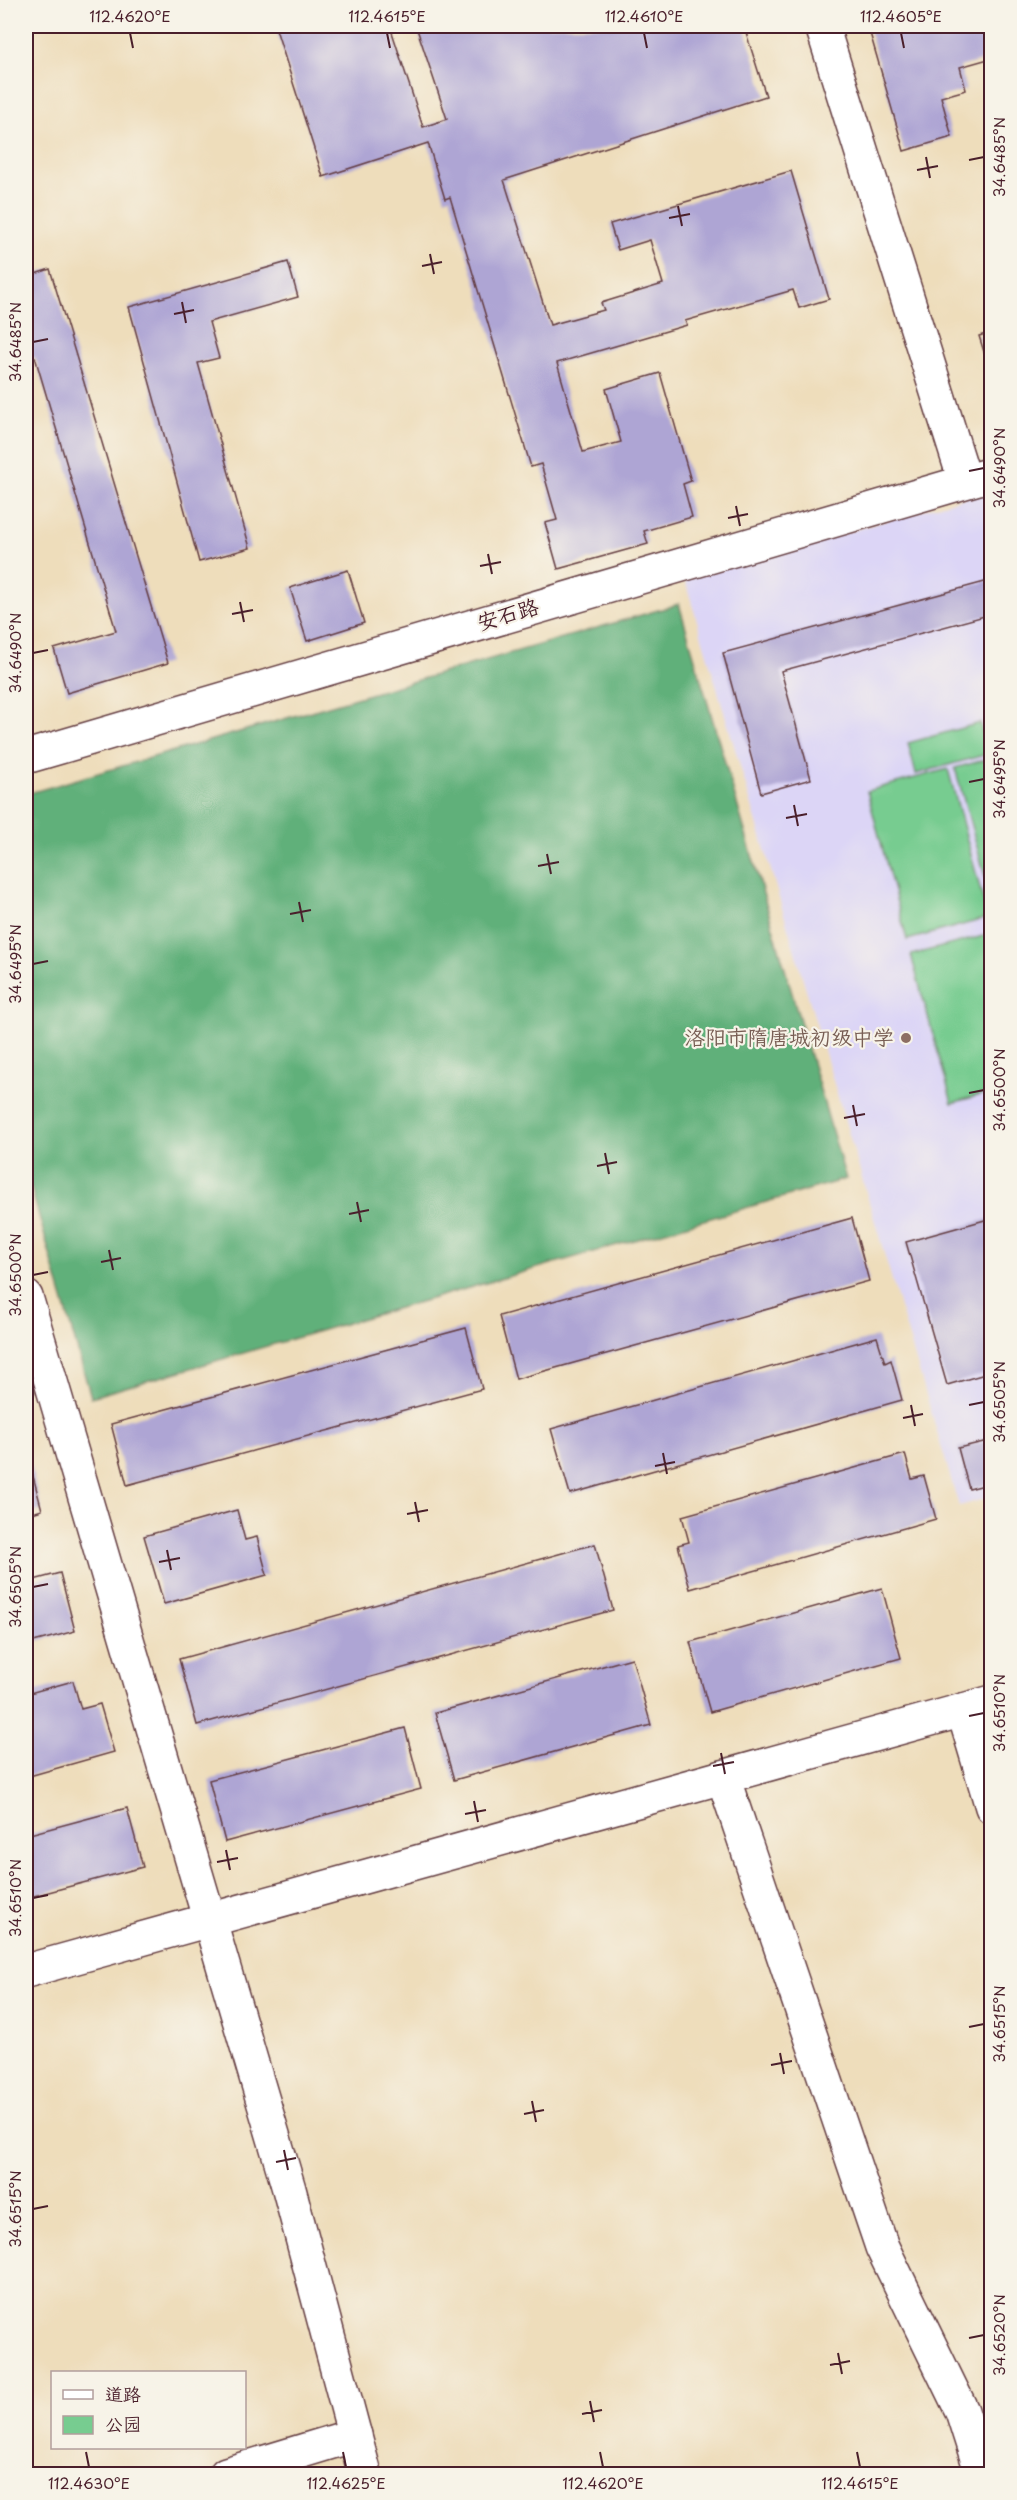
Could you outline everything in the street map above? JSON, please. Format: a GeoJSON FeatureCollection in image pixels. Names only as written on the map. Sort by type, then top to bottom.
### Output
{"type":"FeatureCollection","features":[{"type":"Feature","properties":{"kind":"street"},"geometry":{"type":"LineString","coordinates":[[822,26],[978,477]]}},
{"type":"Feature","properties":{"kind":"street","name":"安石路"},"geometry":{"type":"LineString","coordinates":[[26,757],[978,477]]}},
{"type":"Feature","properties":{"kind":"street"},"geometry":{"type":"LineString","coordinates":[[26,1297],[289,2189],[365,2475]]}},
{"type":"Feature","properties":{"kind":"street"},"geometry":{"type":"LineString","coordinates":[[26,1971],[977,1706],[992,1808]]}},
{"type":"Feature","properties":{"kind":"street"},"geometry":{"type":"LineString","coordinates":[[723,1777],[882,2247],[962,2411],[982,2475]]}},
{"type":"Feature","properties":{"kind":"street"},"geometry":{"type":"LineString","coordinates":[[226,2475],[354,2435]]}},
{"type":"Feature","properties":{"kind":"shaded area","name":"洛阳市隋唐城初级中学"},"geometry":{"type":"Polygon","coordinates":[[[991,490],[991,1497],[959,1506],[685,580],[991,490]]]}},
{"type":"Feature","properties":{"kind":"green space"},"geometry":{"type":"Polygon","coordinates":[[[679,604],[846,1179],[91,1397],[26,1171],[26,794],[679,604]]]}},
{"type":"Feature","properties":{"kind":"green space"},"geometry":{"type":"Polygon","coordinates":[[[980,723],[988,754],[916,774],[908,743],[980,723]]]}},
{"type":"Feature","properties":{"kind":"green space"},"geometry":{"type":"Polygon","coordinates":[[[992,758],[991,897],[955,768],[992,758]]]}},
{"type":"Feature","properties":{"kind":"green space"},"geometry":{"type":"Polygon","coordinates":[[[948,769],[988,918],[907,940],[867,791],[948,769]]]}},
{"type":"Feature","properties":{"kind":"green space"},"geometry":{"type":"Polygon","coordinates":[[[991,934],[991,1092],[952,1103],[911,955],[991,934]]]}},
{"type":"Feature","properties":{"kind":"building"},"geometry":{"type":"Polygon","coordinates":[[[275,26],[390,26],[423,127],[447,119],[416,26],[732,26],[733,28],[744,26],[766,96],[504,180],[550,325],[604,310],[601,303],[663,284],[650,240],[618,250],[610,224],[791,171],[829,299],[799,308],[793,290],[685,321],[687,325],[557,363],[583,452],[621,442],[606,389],[660,373],[691,481],[683,484],[692,517],[644,531],[648,544],[558,569],[545,523],[557,520],[541,464],[531,467],[450,197],[445,199],[428,143],[323,177],[275,26]]]}},
{"type":"Feature","properties":{"kind":"building"},"geometry":{"type":"Polygon","coordinates":[[[868,26],[992,26],[992,58],[960,67],[966,90],[941,97],[952,137],[904,151],[868,26]]]}},
{"type":"Feature","properties":{"kind":"building"},"geometry":{"type":"Polygon","coordinates":[[[288,262],[298,297],[209,322],[219,358],[198,363],[250,548],[199,562],[129,307],[288,262]]]}},
{"type":"Feature","properties":{"kind":"building"},"geometry":{"type":"Polygon","coordinates":[[[50,269],[168,663],[67,693],[54,649],[116,631],[35,357],[26,360],[26,277],[50,269]]]}},
{"type":"Feature","properties":{"kind":"building"},"geometry":{"type":"Polygon","coordinates":[[[992,332],[992,374],[991,374],[979,336],[992,332]]]}},
{"type":"Feature","properties":{"kind":"building"},"geometry":{"type":"Polygon","coordinates":[[[348,570],[364,623],[307,641],[290,588],[348,570]]]}},
{"type":"Feature","properties":{"kind":"building"},"geometry":{"type":"Polygon","coordinates":[[[992,580],[992,614],[781,671],[811,779],[761,793],[723,653],[992,580]]]}},
{"type":"Feature","properties":{"kind":"building"},"geometry":{"type":"Polygon","coordinates":[[[852,1218],[869,1281],[516,1379],[499,1316],[852,1218]]]}},
{"type":"Feature","properties":{"kind":"building"},"geometry":{"type":"Polygon","coordinates":[[[992,1218],[992,1372],[947,1385],[906,1242],[992,1218]]]}},
{"type":"Feature","properties":{"kind":"building"},"geometry":{"type":"Polygon","coordinates":[[[466,1328],[482,1389],[127,1485],[111,1424],[466,1328]]]}},
{"type":"Feature","properties":{"kind":"building"},"geometry":{"type":"Polygon","coordinates":[[[877,1337],[885,1363],[891,1360],[902,1400],[570,1494],[551,1429],[877,1337]]]}},
{"type":"Feature","properties":{"kind":"building"},"geometry":{"type":"Polygon","coordinates":[[[992,1440],[992,1483],[969,1489],[958,1448],[992,1440]]]}},
{"type":"Feature","properties":{"kind":"building"},"geometry":{"type":"Polygon","coordinates":[[[26,1450],[42,1510],[26,1515],[26,1450]]]}},
{"type":"Feature","properties":{"kind":"building"},"geometry":{"type":"Polygon","coordinates":[[[905,1454],[912,1479],[924,1476],[936,1519],[690,1589],[678,1545],[689,1542],[682,1516],[905,1454]]]}},
{"type":"Feature","properties":{"kind":"building"},"geometry":{"type":"Polygon","coordinates":[[[237,1510],[245,1540],[257,1537],[267,1575],[164,1604],[144,1536],[237,1510]]]}},
{"type":"Feature","properties":{"kind":"building"},"geometry":{"type":"Polygon","coordinates":[[[595,1544],[613,1610],[197,1725],[179,1659],[595,1544]]]}},
{"type":"Feature","properties":{"kind":"building"},"geometry":{"type":"Polygon","coordinates":[[[60,1573],[75,1631],[26,1644],[26,1582],[60,1573]]]}},
{"type":"Feature","properties":{"kind":"building"},"geometry":{"type":"Polygon","coordinates":[[[882,1588],[901,1658],[710,1712],[690,1642],[882,1588]]]}},
{"type":"Feature","properties":{"kind":"building"},"geometry":{"type":"Polygon","coordinates":[[[632,1658],[651,1725],[454,1780],[435,1713],[632,1658]]]}},
{"type":"Feature","properties":{"kind":"building"},"geometry":{"type":"Polygon","coordinates":[[[73,1681],[81,1709],[100,1704],[114,1752],[26,1777],[26,1694],[73,1681]]]}},
{"type":"Feature","properties":{"kind":"building"},"geometry":{"type":"Polygon","coordinates":[[[405,1728],[421,1789],[225,1842],[209,1780],[405,1728]]]}},
{"type":"Feature","properties":{"kind":"building"},"geometry":{"type":"Polygon","coordinates":[[[127,1808],[143,1867],[26,1898],[26,1835],[127,1808]]]}},
{"type":"Feature","properties":{"kind":"place","name":"洛阳市隋唐城初级中学"},"geometry":{"type":"Point","coordinates":[906,1038]}}]}
